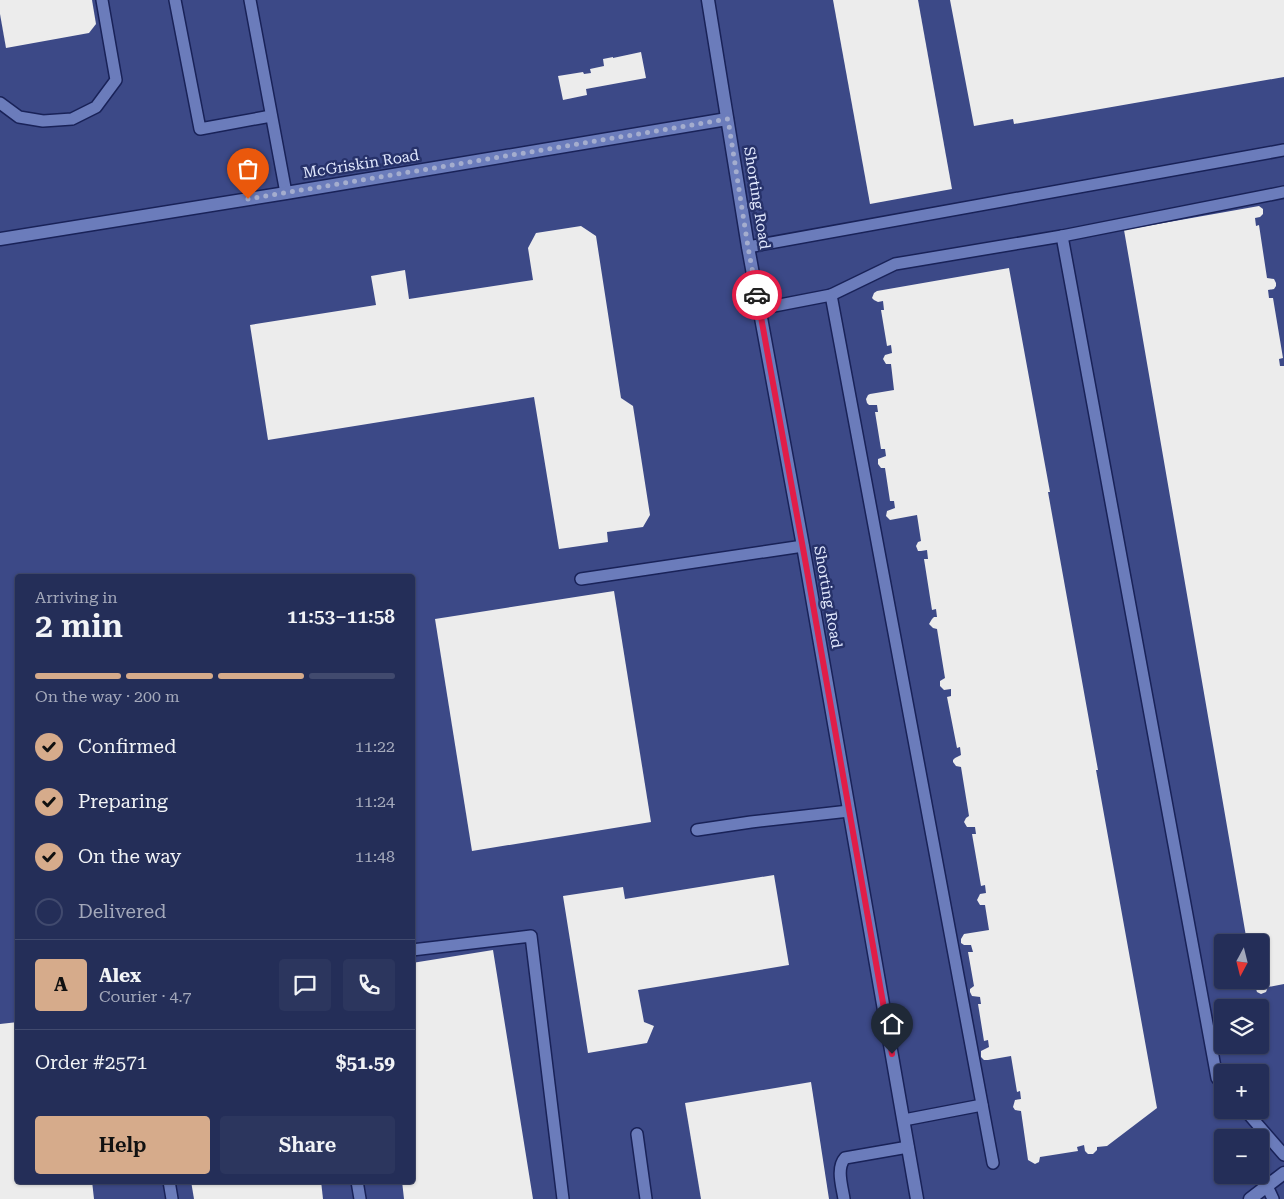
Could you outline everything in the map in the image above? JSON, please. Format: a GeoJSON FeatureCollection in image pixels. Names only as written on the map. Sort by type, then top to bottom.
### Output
{"type":"FeatureCollection","features":[{"type":"Feature","properties":{"kind":"street","name":"Shorting Road"},"geometry":{"type":"LineString","coordinates":[[708,0],[748,247],[803,546],[918,1199]]}},
{"type":"Feature","properties":{"kind":"street","name":"McGriskin Road"},"geometry":{"type":"LineString","coordinates":[[0,239],[728,119]]}},
{"type":"Feature","properties":{"kind":"street"},"geometry":{"type":"LineString","coordinates":[[1250,1199],[1284,1172]]}},
{"type":"Feature","properties":{"kind":"lane"},"geometry":{"type":"LineString","coordinates":[[0,103],[19,117],[42,120],[72,119],[96,107],[116,80],[102,0]]}},
{"type":"Feature","properties":{"kind":"lane"},"geometry":{"type":"LineString","coordinates":[[175,0],[200,129],[271,116]]}},
{"type":"Feature","properties":{"kind":"lane"},"geometry":{"type":"LineString","coordinates":[[250,0],[286,193]]}},
{"type":"Feature","properties":{"kind":"lane"},"geometry":{"type":"LineString","coordinates":[[748,247],[1284,150]]}},
{"type":"Feature","properties":{"kind":"lane"},"geometry":{"type":"LineString","coordinates":[[760,309],[831,295],[894,264],[1062,236],[1284,192]]}},
{"type":"Feature","properties":{"kind":"lane"},"geometry":{"type":"LineString","coordinates":[[1062,236],[1214,1064]]}},
{"type":"Feature","properties":{"kind":"lane"},"geometry":{"type":"LineString","coordinates":[[831,295],[993,1163]]}},
{"type":"Feature","properties":{"kind":"lane"},"geometry":{"type":"LineString","coordinates":[[581,579],[803,546]]}},
{"type":"Feature","properties":{"kind":"lane"},"geometry":{"type":"LineString","coordinates":[[698,830],[849,811]]}},
{"type":"Feature","properties":{"kind":"lane"},"geometry":{"type":"LineString","coordinates":[[415,950],[531,936],[563,1199]]}},
{"type":"Feature","properties":{"kind":"lane"},"geometry":{"type":"LineString","coordinates":[[904,1120],[982,1105]]}},
{"type":"Feature","properties":{"kind":"lane"},"geometry":{"type":"LineString","coordinates":[[1253,1119],[1284,1155]]}},
{"type":"Feature","properties":{"kind":"lane"},"geometry":{"type":"LineString","coordinates":[[637,1134],[646,1199]]}},
{"type":"Feature","properties":{"kind":"lane"},"geometry":{"type":"LineString","coordinates":[[844,1199],[840,1170],[841,1163],[845,1158],[908,1147]]}},
{"type":"Feature","properties":{"kind":"lane"},"geometry":{"type":"LineString","coordinates":[[170,1184],[172,1199]]}},
{"type":"Feature","properties":{"kind":"lane"},"geometry":{"type":"LineString","coordinates":[[358,1184],[360,1199]]}},
{"type":"Feature","properties":{"kind":"lane"},"geometry":{"type":"LineString","coordinates":[[1267,1186],[1273,1199]]}},
{"type":"Feature","properties":{"kind":"shaded area"},"geometry":{"type":"Polygon","coordinates":[[[0,0],[1284,0],[1284,1199],[0,1199],[0,0]]]}},
{"type":"Feature","properties":{"kind":"building"},"geometry":{"type":"Polygon","coordinates":[[[0,0],[92,0],[96,24],[89,33],[6,48],[0,14],[0,0]]]}},
{"type":"Feature","properties":{"kind":"building"},"geometry":{"type":"Polygon","coordinates":[[[833,0],[918,0],[952,189],[870,204],[833,0]]]}},
{"type":"Feature","properties":{"kind":"building"},"geometry":{"type":"Polygon","coordinates":[[[950,0],[1284,0],[1284,77],[1014,124],[1013,119],[974,126],[950,0]]]}},
{"type":"Feature","properties":{"kind":"building"},"geometry":{"type":"Polygon","coordinates":[[[641,52],[646,78],[586,89],[587,95],[563,100],[558,76],[583,72],[584,74],[591,73],[590,69],[604,66],[603,59],[641,52]]]}},
{"type":"Feature","properties":{"kind":"building"},"geometry":{"type":"Polygon","coordinates":[[[1259,206],[1263,209],[1263,214],[1255,218],[1256,226],[1259,225],[1267,278],[1274,279],[1276,283],[1274,289],[1268,290],[1269,298],[1273,298],[1283,358],[1279,359],[1280,366],[1284,366],[1284,984],[1269,987],[1269,934],[1246,934],[1124,230],[1259,206]]]}},
{"type":"Feature","properties":{"kind":"building"},"geometry":{"type":"Polygon","coordinates":[[[581,226],[596,236],[621,398],[633,406],[650,515],[643,527],[607,532],[608,542],[559,549],[534,397],[268,440],[250,325],[376,305],[371,276],[405,270],[409,299],[533,280],[528,248],[536,233],[581,226]]]}},
{"type":"Feature","properties":{"kind":"building"},"geometry":{"type":"Polygon","coordinates":[[[1009,268],[1050,492],[1048,492],[1098,770],[1096,770],[1157,1108],[1107,1146],[1097,1147],[1093,1154],[1088,1154],[1085,1151],[1084,1145],[1077,1147],[1078,1151],[1040,1157],[1039,1162],[1035,1164],[1028,1160],[1021,1111],[1015,1110],[1013,1107],[1015,1100],[1021,1099],[1020,1091],[1017,1092],[1011,1056],[988,1060],[984,1060],[981,1057],[981,1051],[989,1047],[988,1040],[984,1041],[978,1004],[981,1004],[980,997],[972,996],[970,992],[970,989],[974,986],[968,952],[973,952],[971,945],[964,945],[961,943],[961,939],[964,934],[989,930],[985,905],[980,905],[977,900],[980,894],[986,893],[985,885],[981,886],[972,834],[976,834],[975,827],[967,827],[964,822],[969,816],[961,767],[956,766],[953,762],[955,758],[961,755],[960,747],[957,748],[947,697],[951,696],[951,689],[944,690],[940,686],[940,681],[945,678],[937,629],[929,624],[934,617],[937,617],[936,609],[932,610],[924,559],[928,559],[927,550],[918,551],[916,546],[921,541],[917,515],[890,520],[886,516],[887,511],[895,508],[894,501],[890,501],[885,468],[881,468],[878,464],[878,459],[886,456],[885,449],[881,449],[875,412],[878,412],[877,405],[869,405],[866,399],[870,394],[894,390],[891,364],[886,364],[883,359],[885,355],[892,353],[891,345],[887,346],[881,310],[884,310],[883,301],[878,302],[874,300],[872,298],[874,293],[1009,268]]]}},
{"type":"Feature","properties":{"kind":"building"},"geometry":{"type":"Polygon","coordinates":[[[614,591],[651,822],[472,851],[435,619],[614,591]]]}},
{"type":"Feature","properties":{"kind":"building"},"geometry":{"type":"Polygon","coordinates":[[[774,875],[789,965],[638,990],[644,1022],[654,1026],[647,1043],[588,1053],[563,896],[623,887],[625,899],[774,875]]]}},
{"type":"Feature","properties":{"kind":"building"},"geometry":{"type":"Polygon","coordinates":[[[493,950],[533,1199],[404,1199],[402,1184],[415,1184],[415,963],[493,950]]]}},
{"type":"Feature","properties":{"kind":"building"},"geometry":{"type":"Polygon","coordinates":[[[1256,989],[1267,989],[1266,992],[1261,994],[1256,989]]]}},
{"type":"Feature","properties":{"kind":"building"},"geometry":{"type":"Polygon","coordinates":[[[15,1022],[15,1184],[92,1184],[94,1199],[0,1199],[0,1024],[15,1022]]]}},
{"type":"Feature","properties":{"kind":"building"},"geometry":{"type":"Polygon","coordinates":[[[811,1082],[829,1199],[701,1199],[685,1103],[811,1082]]]}},
{"type":"Feature","properties":{"kind":"building"},"geometry":{"type":"Polygon","coordinates":[[[192,1184],[321,1184],[323,1199],[194,1199],[192,1184]]]}},
{"type":"Feature","properties":{"kind":"way so far"},"geometry":{"type":"LineString","coordinates":[[248,199],[728,119],[757,295]]}},
{"type":"Feature","properties":{"kind":"route"},"geometry":{"type":"LineString","coordinates":[[757,295],[892,1054]]}}]}
